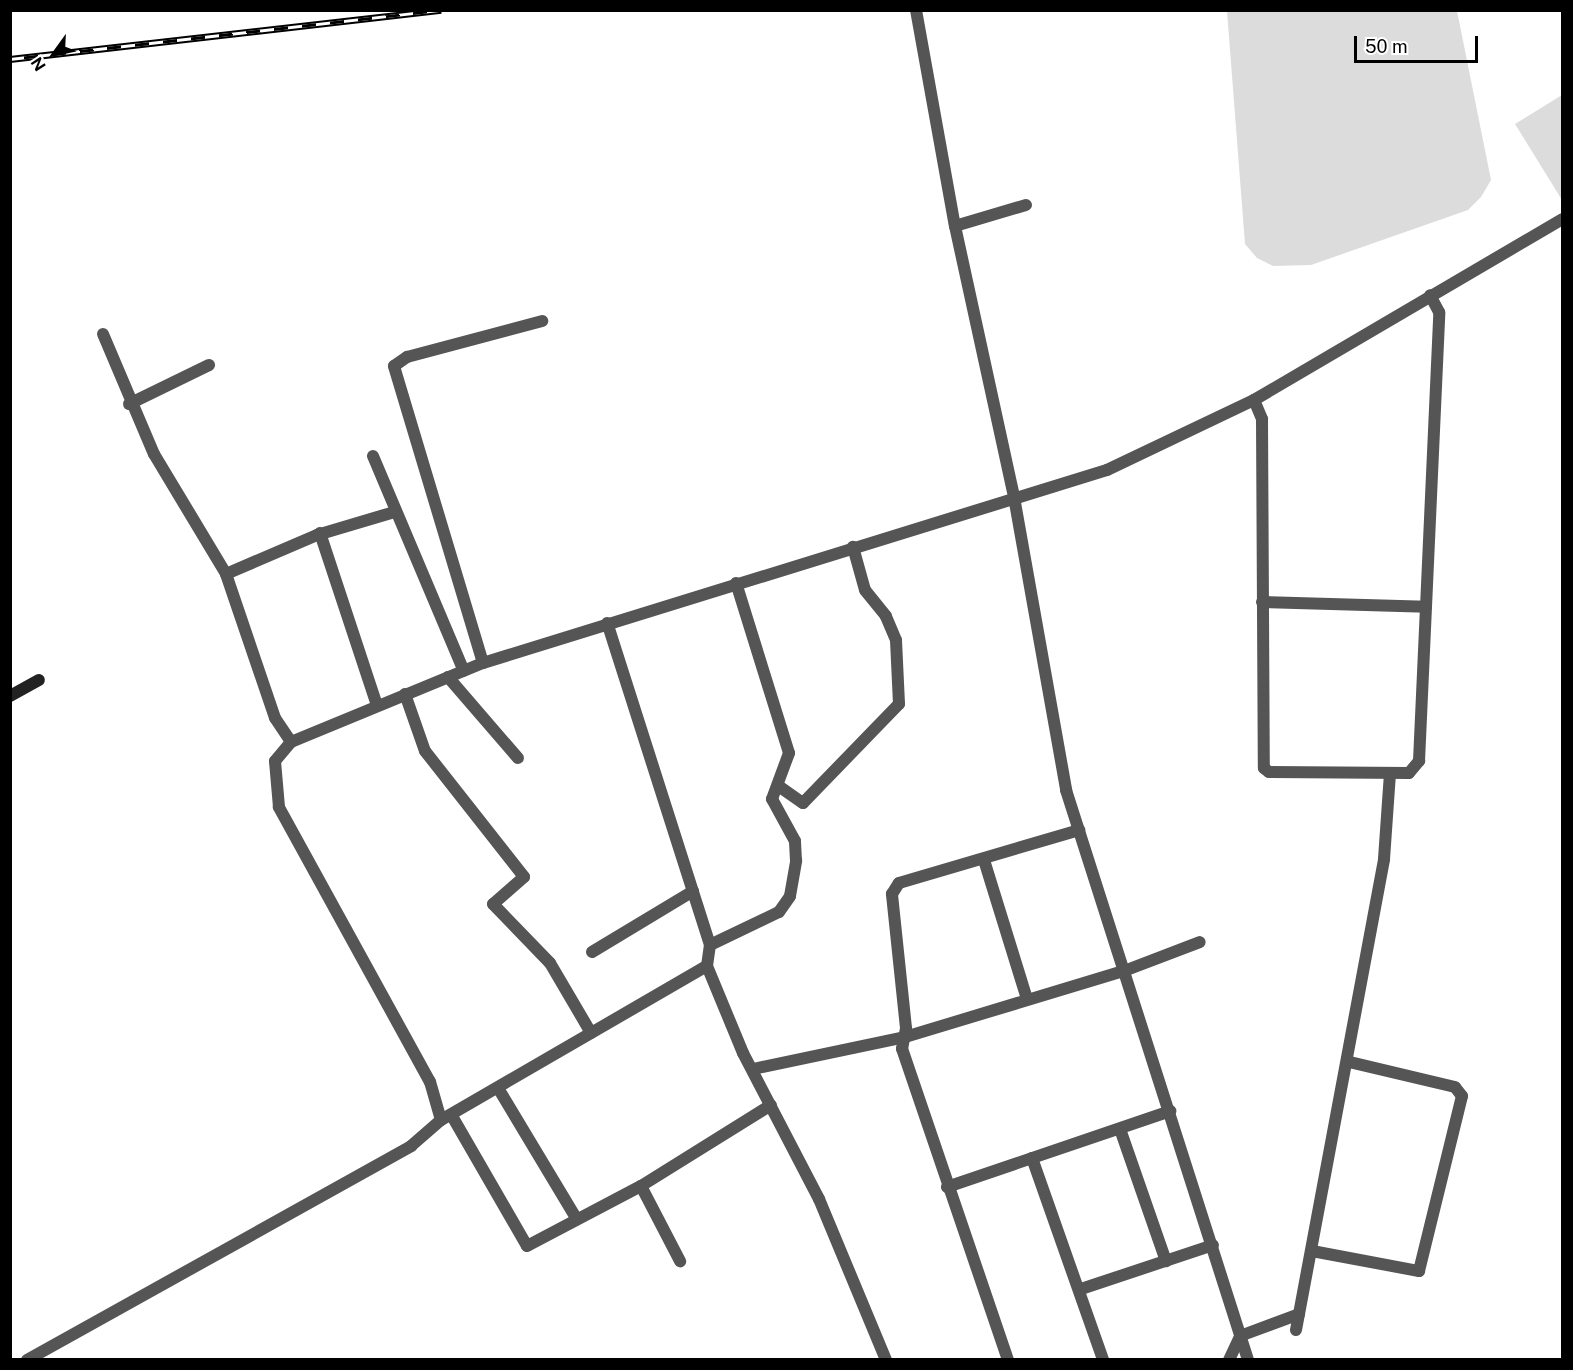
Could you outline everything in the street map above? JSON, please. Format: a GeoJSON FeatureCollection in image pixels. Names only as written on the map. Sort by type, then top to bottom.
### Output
{"type":"FeatureCollection","features":[{"type":"Feature","properties":{"kind":"street"},"geometry":{"type":"LineString","coordinates":[[916,10],[955,226],[1014,496],[1064,780],[1078,830],[1248,1359]]}},
{"type":"Feature","properties":{"kind":"street"},"geometry":{"type":"LineString","coordinates":[[955,226],[1026,205]]}},
{"type":"Feature","properties":{"kind":"street"},"geometry":{"type":"LineString","coordinates":[[771,1105],[640,1186],[527,1246],[447,1118],[430,1082],[279,807],[274,761],[291,742],[483,663],[1014,496],[1107,470],[1254,400],[1563,219]]}},
{"type":"Feature","properties":{"kind":"street"},"geometry":{"type":"LineString","coordinates":[[1254,400],[1262,419],[1265,770],[1409,773],[1419,762],[1439,312],[1430,295]]}},
{"type":"Feature","properties":{"kind":"street"},"geometry":{"type":"LineString","coordinates":[[483,663],[394,366],[407,357],[542,321]]}},
{"type":"Feature","properties":{"kind":"street"},"geometry":{"type":"LineString","coordinates":[[103,334],[129,404],[226,574],[275,718],[291,742]]}},
{"type":"Feature","properties":{"kind":"street"},"geometry":{"type":"LineString","coordinates":[[129,404],[209,365]]}},
{"type":"Feature","properties":{"kind":"street"},"geometry":{"type":"LineString","coordinates":[[373,456],[394,512],[464,670]]}},
{"type":"Feature","properties":{"kind":"street"},"geometry":{"type":"LineString","coordinates":[[226,574],[320,534],[394,512]]}},
{"type":"Feature","properties":{"kind":"street"},"geometry":{"type":"LineString","coordinates":[[320,534],[377,705]]}},
{"type":"Feature","properties":{"kind":"street"},"geometry":{"type":"LineString","coordinates":[[780,787],[803,803],[899,704],[896,640],[886,616],[865,590],[853,547]]}},
{"type":"Feature","properties":{"kind":"street"},"geometry":{"type":"LineString","coordinates":[[710,945],[765,922],[790,896],[795,841],[772,799],[780,787],[789,753],[736,583]]}},
{"type":"Feature","properties":{"kind":"street"},"geometry":{"type":"LineString","coordinates":[[1262,602],[1426,607]]}},
{"type":"Feature","properties":{"kind":"street"},"geometry":{"type":"LineString","coordinates":[[607,623],[710,945],[707,966],[753,1069],[819,1199],[886,1359]]}},
{"type":"Feature","properties":{"kind":"street"},"geometry":{"type":"LineString","coordinates":[[448,677],[518,758]]}},
{"type":"Feature","properties":{"kind":"street"},"geometry":{"type":"LineString","coordinates":[[10,696],[39,680]]}},
{"type":"Feature","properties":{"kind":"street"},"geometry":{"type":"LineString","coordinates":[[405,694],[425,751],[524,877],[493,904],[550,963],[591,1033]]}},
{"type":"Feature","properties":{"kind":"street"},"geometry":{"type":"LineString","coordinates":[[1296,1330],[1348,1062],[1384,859],[1390,772]]}},
{"type":"Feature","properties":{"kind":"street"},"geometry":{"type":"LineString","coordinates":[[1008,1359],[947,1187],[903,1049],[905,1037],[894,887],[1078,830]]}},
{"type":"Feature","properties":{"kind":"street"},"geometry":{"type":"LineString","coordinates":[[984,860],[1028,999]]}},
{"type":"Feature","properties":{"kind":"street"},"geometry":{"type":"LineString","coordinates":[[592,952],[693,891]]}},
{"type":"Feature","properties":{"kind":"street"},"geometry":{"type":"LineString","coordinates":[[753,1069],[905,1037],[1124,971],[1200,942]]}},
{"type":"Feature","properties":{"kind":"street"},"geometry":{"type":"LineString","coordinates":[[27,1359],[411,1146],[447,1118],[707,966]]}},
{"type":"Feature","properties":{"kind":"street"},"geometry":{"type":"LineString","coordinates":[[1312,1251],[1419,1271],[1462,1096],[1455,1087],[1348,1062]]}},
{"type":"Feature","properties":{"kind":"street"},"geometry":{"type":"LineString","coordinates":[[498,1088],[576,1218]]}},
{"type":"Feature","properties":{"kind":"street"},"geometry":{"type":"LineString","coordinates":[[947,1187],[1170,1111]]}},
{"type":"Feature","properties":{"kind":"street"},"geometry":{"type":"LineString","coordinates":[[1120,1129],[1166,1261]]}},
{"type":"Feature","properties":{"kind":"street"},"geometry":{"type":"LineString","coordinates":[[1032,1158],[1081,1289],[1103,1359]]}},
{"type":"Feature","properties":{"kind":"street"},"geometry":{"type":"LineString","coordinates":[[640,1186],[680,1260]]}},
{"type":"Feature","properties":{"kind":"street"},"geometry":{"type":"LineString","coordinates":[[1081,1289],[1213,1245]]}},
{"type":"Feature","properties":{"kind":"street"},"geometry":{"type":"LineString","coordinates":[[1228,1359],[1240,1336],[1299,1314]]}},
{"type":"Feature","properties":{"kind":"shaded area"},"geometry":{"type":"Polygon","coordinates":[[[1227,11],[1457,11],[1491,180],[1481,197],[1468,210],[1311,265],[1273,266],[1257,258],[1245,244],[1227,11]]]}},
{"type":"Feature","properties":{"kind":"shaded area"},"geometry":{"type":"Polygon","coordinates":[[[1562,95],[1562,200],[1515,124],[1562,95]]]}},
{"type":"Feature","properties":{"kind":"railway"},"geometry":{"type":"LineString","coordinates":[[10,59],[441,10]]}}]}
